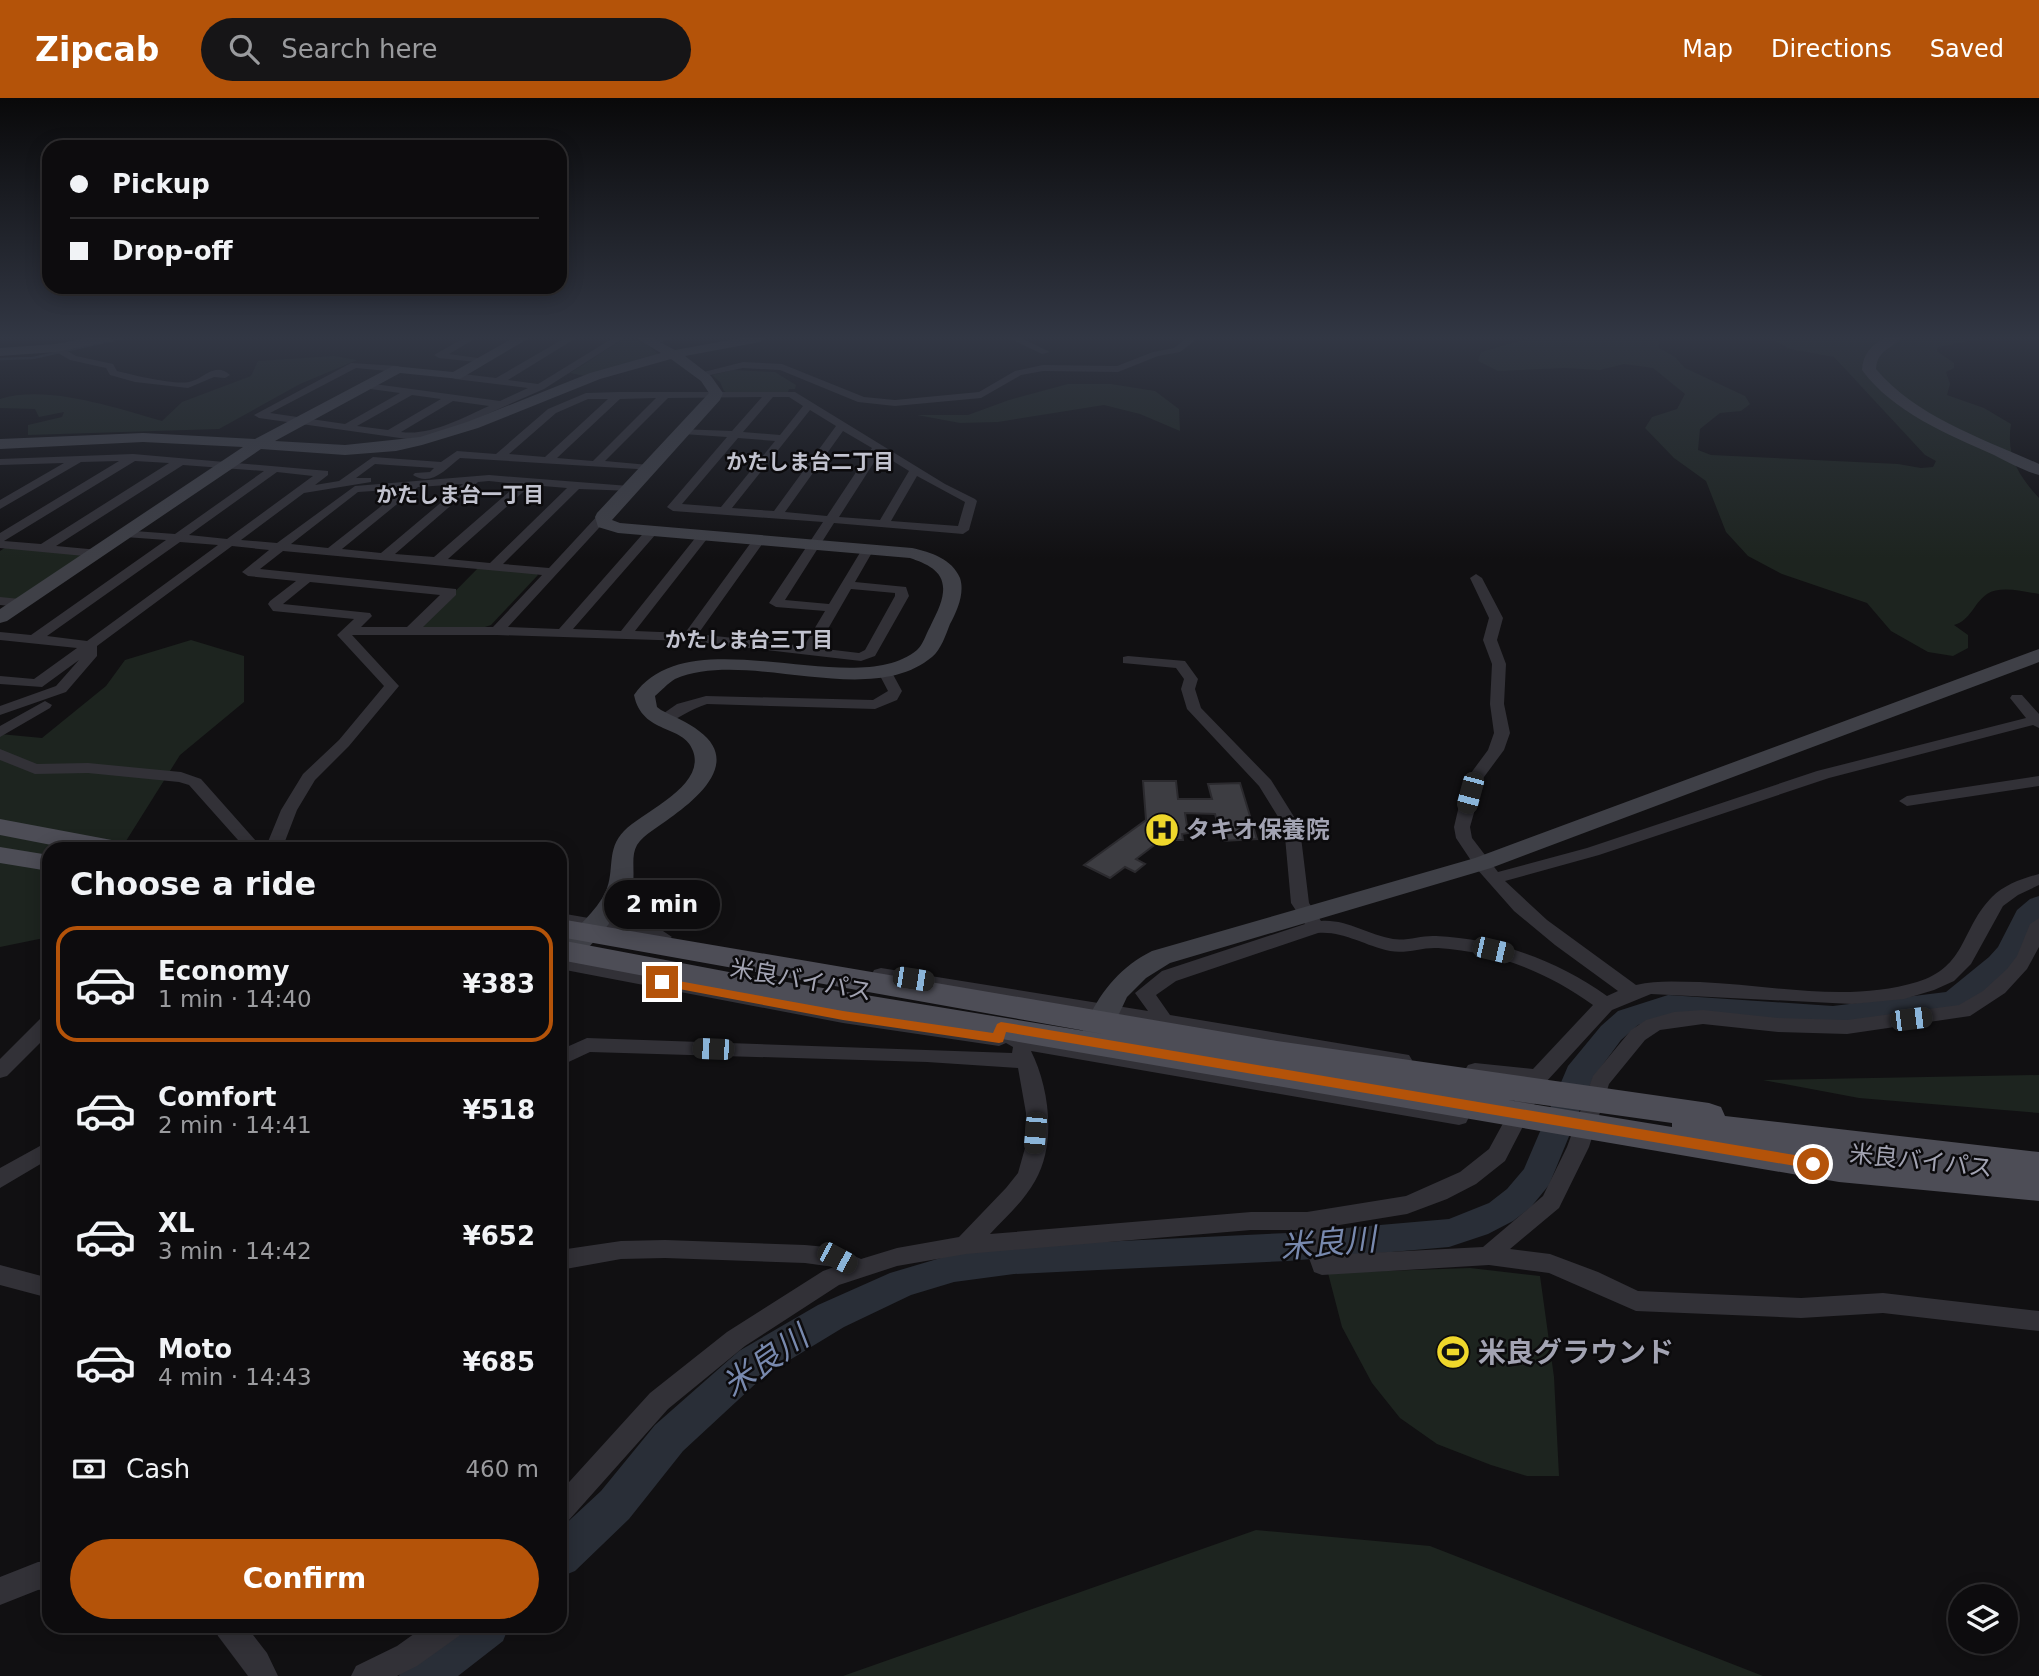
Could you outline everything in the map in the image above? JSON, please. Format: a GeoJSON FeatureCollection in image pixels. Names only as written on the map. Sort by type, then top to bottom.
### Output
{"type":"FeatureCollection","features":[{"type":"Feature","properties":{"kind":"main road"},"geometry":{"type":"LineString","coordinates":[[0,827],[80,842]]}},
{"type":"Feature","properties":{"kind":"main road"},"geometry":{"type":"LineString","coordinates":[[0,837],[42,845]]}},
{"type":"Feature","properties":{"kind":"main road"},"geometry":{"type":"LineString","coordinates":[[0,843],[42,851]]}},
{"type":"Feature","properties":{"kind":"main road"},"geometry":{"type":"LineString","coordinates":[[0,855],[42,862]]}},
{"type":"Feature","properties":{"kind":"main road"},"geometry":{"type":"LineString","coordinates":[[567,941],[1099,1024],[1195,1048],[1687,1128],[2039,1155]]}},
{"type":"Feature","properties":{"kind":"main road"},"geometry":{"type":"LineString","coordinates":[[567,941],[750,986],[1005,1036],[1099,1024]]}},
{"type":"Feature","properties":{"kind":"main road","name":"米良バイパス"},"geometry":{"type":"LineString","coordinates":[[567,941],[1503,1097],[1689,1125],[2039,1165]]}},
{"type":"Feature","properties":{"kind":"main road","name":"米良バイパス"},"geometry":{"type":"LineString","coordinates":[[567,941],[998,1020],[1648,1126],[1914,1161],[2039,1174]]}},
{"type":"Feature","properties":{"kind":"main road"},"geometry":{"type":"LineString","coordinates":[[1687,1128],[1839,1168],[2039,1187]]}},
{"type":"Feature","properties":{"kind":"street"},"geometry":{"type":"LineString","coordinates":[[264,412],[258,415],[414,437],[447,428],[484,412]]}},
{"type":"Feature","properties":{"kind":"street"},"geometry":{"type":"LineString","coordinates":[[0,617],[258,444],[319,412]]}},
{"type":"Feature","properties":{"kind":"street"},"geometry":{"type":"LineString","coordinates":[[347,427],[375,412]]}},
{"type":"Feature","properties":{"kind":"street"},"geometry":{"type":"LineString","coordinates":[[390,433],[427,412]]}},
{"type":"Feature","properties":{"kind":"street"},"geometry":{"type":"LineString","coordinates":[[0,444],[142,438],[336,451],[428,440],[476,426],[507,412]]}},
{"type":"Feature","properties":{"kind":"street"},"geometry":{"type":"LineString","coordinates":[[499,457],[551,412]]}},
{"type":"Feature","properties":{"kind":"street"},"geometry":{"type":"LineString","coordinates":[[547,461],[600,412]]}},
{"type":"Feature","properties":{"kind":"street"},"geometry":{"type":"LineString","coordinates":[[596,464],[648,412]]}},
{"type":"Feature","properties":{"kind":"street"},"geometry":{"type":"LineString","coordinates":[[496,631],[700,412]]}},
{"type":"Feature","properties":{"kind":"street"},"geometry":{"type":"LineString","coordinates":[[755,412],[673,507],[963,530],[971,501],[820,412]]}},
{"type":"Feature","properties":{"kind":"street"},"geometry":{"type":"LineString","coordinates":[[724,511],[804,412]]}},
{"type":"Feature","properties":{"kind":"street"},"geometry":{"type":"LineString","coordinates":[[1918,412],[2039,470]]}},
{"type":"Feature","properties":{"kind":"street"},"geometry":{"type":"LineString","coordinates":[[777,515],[842,425]]}},
{"type":"Feature","properties":{"kind":"street"},"geometry":{"type":"LineString","coordinates":[[683,431],[782,438]]}},
{"type":"Feature","properties":{"kind":"street"},"geometry":{"type":"LineString","coordinates":[[834,608],[776,603],[878,447]]}},
{"type":"Feature","properties":{"kind":"street"},"geometry":{"type":"LineString","coordinates":[[300,490],[394,476],[433,475],[457,454],[649,468]]}},
{"type":"Feature","properties":{"kind":"street"},"geometry":{"type":"LineString","coordinates":[[2,544],[133,457]]}},
{"type":"Feature","properties":{"kind":"street"},"geometry":{"type":"LineString","coordinates":[[0,462],[133,457],[324,473],[37,684],[0,680]]}},
{"type":"Feature","properties":{"kind":"street"},"geometry":{"type":"LineString","coordinates":[[0,505],[81,458]]}},
{"type":"Feature","properties":{"kind":"street"},"geometry":{"type":"LineString","coordinates":[[343,483],[373,460],[444,465]]}},
{"type":"Feature","properties":{"kind":"street"},"geometry":{"type":"LineString","coordinates":[[0,474],[24,461]]}},
{"type":"Feature","properties":{"kind":"street"},"geometry":{"type":"LineString","coordinates":[[43,548],[181,461]]}},
{"type":"Feature","properties":{"kind":"street"},"geometry":{"type":"LineString","coordinates":[[34,639],[275,469]]}},
{"type":"Feature","properties":{"kind":"street"},"geometry":{"type":"LineString","coordinates":[[884,523],[915,470]]}},
{"type":"Feature","properties":{"kind":"street"},"geometry":{"type":"LineString","coordinates":[[410,632],[451,592],[248,572],[355,489],[391,484],[413,486],[476,478],[629,489]]}},
{"type":"Feature","properties":{"kind":"street"},"geometry":{"type":"LineString","coordinates":[[384,556],[476,478]]}},
{"type":"Feature","properties":{"kind":"street"},"geometry":{"type":"LineString","coordinates":[[439,561],[528,481]]}},
{"type":"Feature","properties":{"kind":"street"},"geometry":{"type":"LineString","coordinates":[[494,566],[576,485]]}},
{"type":"Feature","properties":{"kind":"street"},"geometry":{"type":"LineString","coordinates":[[332,551],[413,486]]}},
{"type":"Feature","properties":{"kind":"street"},"geometry":{"type":"LineString","coordinates":[[567,941],[602,916],[620,887],[620,859],[625,845],[691,790],[704,771],[706,757],[698,741],[646,709],[645,695],[656,681],[685,669],[706,666],[884,670],[911,663],[926,652],[955,586],[948,572],[928,558],[906,552],[611,527],[603,523],[603,517]]}},
{"type":"Feature","properties":{"kind":"street"},"geometry":{"type":"LineString","coordinates":[[562,634],[652,531]]}},
{"type":"Feature","properties":{"kind":"street"},"geometry":{"type":"LineString","coordinates":[[125,533],[552,572]]}},
{"type":"Feature","properties":{"kind":"street"},"geometry":{"type":"LineString","coordinates":[[624,636],[704,535]]}},
{"type":"Feature","properties":{"kind":"street"},"geometry":{"type":"LineString","coordinates":[[689,637],[759,540]]}},
{"type":"Feature","properties":{"kind":"street"},"geometry":{"type":"LineString","coordinates":[[2,544],[95,553]]}},
{"type":"Feature","properties":{"kind":"street"},"geometry":{"type":"LineString","coordinates":[[810,650],[868,549]]}},
{"type":"Feature","properties":{"kind":"street"},"geometry":{"type":"LineString","coordinates":[[275,842],[289,810],[309,777],[344,743],[392,686],[344,635],[365,616],[278,608],[275,604],[307,578]]}},
{"type":"Feature","properties":{"kind":"street"},"geometry":{"type":"LineString","coordinates":[[1476,578],[1496,618],[1490,640],[1499,664],[1497,704],[1502,733],[1496,750],[1473,785],[1462,827],[1464,838],[1508,897],[1549,934],[1633,992]]}},
{"type":"Feature","properties":{"kind":"street"},"geometry":{"type":"LineString","coordinates":[[348,631],[496,631],[689,637],[861,657],[870,653],[902,596],[901,590],[847,585]]}},
{"type":"Feature","properties":{"kind":"street"},"geometry":{"type":"LineString","coordinates":[[0,601],[20,603]]}},
{"type":"Feature","properties":{"kind":"street"},"geometry":{"type":"LineString","coordinates":[[0,636],[90,645]]}},
{"type":"Feature","properties":{"kind":"street"},"geometry":{"type":"LineString","coordinates":[[0,732],[50,703],[62,692],[61,689],[90,656],[90,645]]}},
{"type":"Feature","properties":{"kind":"street"},"geometry":{"type":"LineString","coordinates":[[1099,1024],[1128,978],[1150,962],[1174,952],[1312,921],[1489,871],[2039,655]]}},
{"type":"Feature","properties":{"kind":"street"},"geometry":{"type":"LineString","coordinates":[[1128,660],[1180,664],[1191,679],[1188,689],[1194,709],[1265,783],[1291,828],[1300,903],[1312,921]]}},
{"type":"Feature","properties":{"kind":"street"},"geometry":{"type":"LineString","coordinates":[[662,720],[682,707],[706,700],[875,705],[892,697],[895,691],[884,670]]}},
{"type":"Feature","properties":{"kind":"street"},"geometry":{"type":"LineString","coordinates":[[0,711],[61,689]]}},
{"type":"Feature","properties":{"kind":"street"},"geometry":{"type":"LineString","coordinates":[[1489,871],[1555,866],[1756,795],[1909,751],[2037,722],[2017,698]]}},
{"type":"Feature","properties":{"kind":"street"},"geometry":{"type":"LineString","coordinates":[[0,754],[35,769],[88,768],[181,777],[195,782],[249,842]]}},
{"type":"Feature","properties":{"kind":"street"},"geometry":{"type":"LineString","coordinates":[[1908,801],[2039,781]]}},
{"type":"Feature","properties":{"kind":"street"},"geometry":{"type":"LineString","coordinates":[[567,1503],[659,1401],[736,1339],[831,1278],[897,1257],[966,1245],[1239,1222],[1309,1225],[1407,1205],[1468,1178],[1497,1155],[1538,1077],[1605,1005],[1633,992],[1675,988],[1847,997],[1927,985],[1948,976],[1964,960],[1977,943],[1997,902],[2024,884],[2039,879]]}},
{"type":"Feature","properties":{"kind":"street"},"geometry":{"type":"LineString","coordinates":[[1163,1019],[1145,993],[1162,980],[1312,921],[1332,924],[1399,946],[1426,942],[1446,943],[1510,954],[1559,972],[1605,1005]]}},
{"type":"Feature","properties":{"kind":"street"},"geometry":{"type":"LineString","coordinates":[[1489,1256],[1551,1202],[1578,1147],[1600,1081],[1638,1035],[1653,1026],[1674,1019],[1703,1017],[1839,1027],[1963,1012],[1975,1006],[2010,977],[2027,953],[2039,924]]}},
{"type":"Feature","properties":{"kind":"street"},"geometry":{"type":"LineString","coordinates":[[1099,1024],[1163,1019],[1416,1062],[1538,1077]]}},
{"type":"Feature","properties":{"kind":"street"},"geometry":{"type":"LineString","coordinates":[[0,1071],[42,1029]]}},
{"type":"Feature","properties":{"kind":"street"},"geometry":{"type":"LineString","coordinates":[[966,1245],[1027,1176],[1033,1158],[1037,1105],[1027,1061],[1005,1036]]}},
{"type":"Feature","properties":{"kind":"street"},"geometry":{"type":"LineString","coordinates":[[1005,1036],[1514,1126]]}},
{"type":"Feature","properties":{"kind":"street"},"geometry":{"type":"LineString","coordinates":[[567,1055],[587,1045],[927,1055],[1027,1061]]}},
{"type":"Feature","properties":{"kind":"street"},"geometry":{"type":"LineString","coordinates":[[0,1179],[42,1153]]}},
{"type":"Feature","properties":{"kind":"street"},"geometry":{"type":"LineString","coordinates":[[1309,1225],[1322,1265],[1489,1256],[1550,1264],[1636,1301],[1801,1308],[1882,1303],[2039,1321]]}},
{"type":"Feature","properties":{"kind":"street"},"geometry":{"type":"LineString","coordinates":[[567,1259],[621,1250],[679,1249],[805,1254],[837,1258],[857,1268]]}},
{"type":"Feature","properties":{"kind":"street"},"geometry":{"type":"LineString","coordinates":[[0,1275],[42,1286]]}},
{"type":"Feature","properties":{"kind":"street"},"geometry":{"type":"LineString","coordinates":[[0,1591],[42,1576]]}},
{"type":"Feature","properties":{"kind":"street"},"geometry":{"type":"LineString","coordinates":[[233,1633],[257,1663],[263,1676]]}},
{"type":"Feature","properties":{"kind":"street"},"geometry":{"type":"LineString","coordinates":[[366,1676],[407,1656],[439,1633]]}},
{"type":"Feature","properties":{"kind":"shaded area"},"geometry":{"type":"Polygon","coordinates":[[[36,412],[130,412],[162,421],[172,412],[250,412],[219,429],[28,435],[28,425],[62,417],[64,412],[39,417],[36,412]]]}},
{"type":"Feature","properties":{"kind":"shaded area"},"geometry":{"type":"Polygon","coordinates":[[[977,412],[1063,412],[998,422],[960,423],[917,415],[968,415],[977,412]]]}},
{"type":"Feature","properties":{"kind":"shaded area"},"geometry":{"type":"Polygon","coordinates":[[[1131,412],[1179,412],[1180,431],[1131,412]]]}},
{"type":"Feature","properties":{"kind":"shaded area"},"geometry":{"type":"Polygon","coordinates":[[[1669,412],[1734,412],[1720,413],[1700,429],[1698,450],[1711,455],[1898,464],[1921,468],[1933,467],[1936,461],[1925,455],[1885,412],[1990,412],[2011,424],[2010,446],[2015,464],[2039,498],[2039,594],[1999,590],[1987,594],[1968,616],[1954,625],[1968,635],[1968,648],[1953,656],[1928,652],[1891,631],[1867,603],[1782,574],[1748,556],[1726,532],[1706,481],[1674,458],[1645,428],[1652,417],[1669,412]]]}},
{"type":"Feature","properties":{"kind":"shaded area"},"geometry":{"type":"Polygon","coordinates":[[[6,547],[82,554],[82,557],[20,599],[0,599],[0,551],[6,547]]]}},
{"type":"Feature","properties":{"kind":"shaded area"},"geometry":{"type":"Polygon","coordinates":[[[479,567],[535,572],[538,575],[491,625],[482,628],[424,629],[421,626],[479,567]]]}},
{"type":"Feature","properties":{"kind":"shaded area"},"geometry":{"type":"Polygon","coordinates":[[[191,640],[244,656],[244,702],[180,755],[125,842],[42,842],[42,938],[0,947],[0,734],[42,738],[106,686],[125,660],[191,640]]]}},
{"type":"Feature","properties":{"kind":"shaded area"},"geometry":{"type":"Polygon","coordinates":[[[2039,1075],[2039,1113],[1859,1098],[1763,1080],[2039,1075]]]}},
{"type":"Feature","properties":{"kind":"shaded area","name":"米良グラウンド"},"geometry":{"type":"Polygon","coordinates":[[[1470,1268],[1540,1276],[1554,1377],[1559,1476],[1527,1476],[1491,1465],[1437,1444],[1400,1418],[1372,1383],[1342,1327],[1328,1273],[1470,1268]]]}},
{"type":"Feature","properties":{"kind":"shaded area"},"geometry":{"type":"Polygon","coordinates":[[[1256,1530],[1430,1546],[1763,1676],[843,1676],[1256,1530]]]}},
{"type":"Feature","properties":{"kind":"building","name":"タキオ保養院"},"geometry":{"type":"Polygon","coordinates":[[[1143,781],[1176,781],[1178,799],[1212,799],[1208,784],[1240,783],[1257,839],[1222,841],[1215,814],[1185,813],[1188,833],[1182,834],[1183,840],[1161,840],[1136,859],[1145,864],[1135,872],[1125,867],[1110,878],[1084,865],[1146,820],[1143,781]]]}},
{"type":"Feature","properties":{"kind":"waterway","name":"米良川"},"geometry":{"type":"LineString","coordinates":[[567,1550],[615,1505],[669,1438],[752,1363],[831,1316],[902,1283],[954,1268],[1014,1260],[1288,1247],[1449,1233],[1501,1212],[1519,1198],[1537,1176],[1579,1074],[1611,1033],[1628,1018],[1668,1005],[1833,1016],[1952,1001],[1975,986],[1999,964],[2010,950],[2022,921],[2039,905]]}},
{"type":"Feature","properties":{"kind":"waterway","name":"米良川"},"geometry":{"type":"LineString","coordinates":[[421,1676],[480,1633]]}},
{"type":"Feature","properties":{"kind":"place","name":"タキオ保養院"},"geometry":{"type":"Point","coordinates":[1162,830]}},
{"type":"Feature","properties":{"kind":"place","name":"米良グラウンド"},"geometry":{"type":"Point","coordinates":[1453,1352]}},
{"type":"Feature","properties":{"kind":"district","name":"かたしま台二丁目"},"geometry":{"type":"Point","coordinates":[810,462]}},
{"type":"Feature","properties":{"kind":"district","name":"かたしま台一丁目"},"geometry":{"type":"Point","coordinates":[460,495]}},
{"type":"Feature","properties":{"kind":"district","name":"かたしま台三丁目"},"geometry":{"type":"Point","coordinates":[749,640]}},
{"type":"Feature","properties":{"kind":"route"},"geometry":{"type":"LineString","coordinates":[[662,982],[843,1016],[999,1039],[1001,1027],[1813,1164]]}}]}
